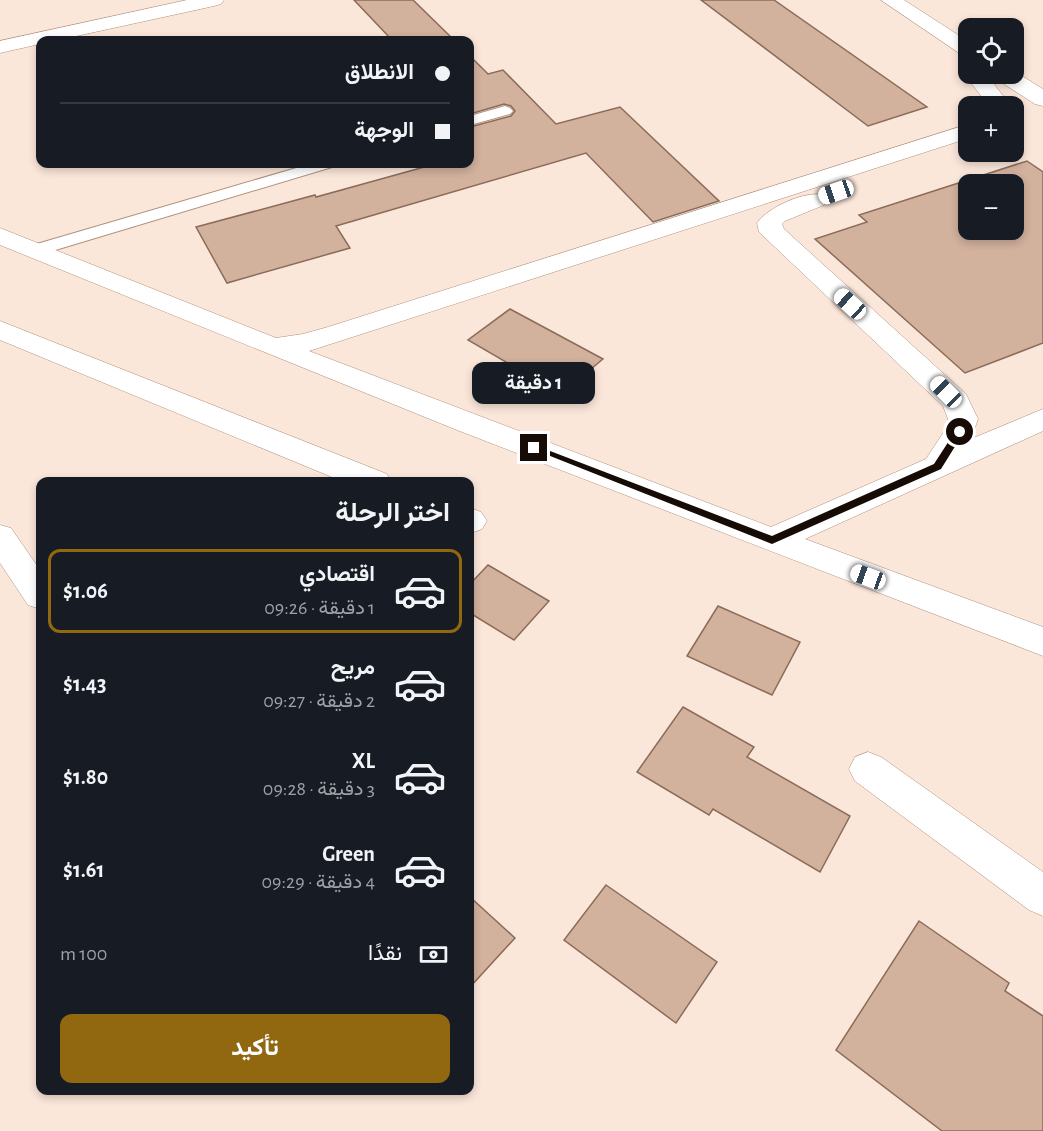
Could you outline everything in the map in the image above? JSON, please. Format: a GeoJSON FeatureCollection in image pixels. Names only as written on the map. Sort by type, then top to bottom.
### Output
{"type":"FeatureCollection","features":[{"type":"Feature","properties":{"kind":"street"},"geometry":{"type":"LineString","coordinates":[[50,36],[214,0]]}},
{"type":"Feature","properties":{"kind":"street"},"geometry":{"type":"LineString","coordinates":[[891,0],[958,44]]}},
{"type":"Feature","properties":{"kind":"street"},"geometry":{"type":"LineString","coordinates":[[940,32],[958,53]]}},
{"type":"Feature","properties":{"kind":"street"},"geometry":{"type":"LineString","coordinates":[[0,47],[36,39]]}},
{"type":"Feature","properties":{"kind":"street"},"geometry":{"type":"LineString","coordinates":[[983,84],[992,96]]}},
{"type":"Feature","properties":{"kind":"street"},"geometry":{"type":"LineString","coordinates":[[1020,84],[1043,99]]}},
{"type":"Feature","properties":{"kind":"street"},"geometry":{"type":"LineString","coordinates":[[274,347],[304,343],[338,333],[958,135]]}},
{"type":"Feature","properties":{"kind":"street"},"geometry":{"type":"LineString","coordinates":[[937,466],[960,432],[963,419],[956,401],[780,241],[772,232],[769,223],[776,216],[802,204],[958,151]]}},
{"type":"Feature","properties":{"kind":"street"},"geometry":{"type":"LineString","coordinates":[[0,236],[274,347],[772,540],[1043,642]]}},
{"type":"Feature","properties":{"kind":"street"},"geometry":{"type":"LineString","coordinates":[[2,333],[363,477]]}},
{"type":"Feature","properties":{"kind":"street"},"geometry":{"type":"LineString","coordinates":[[772,540],[1043,419]]}},
{"type":"Feature","properties":{"kind":"street"},"geometry":{"type":"LineString","coordinates":[[0,537],[36,590]]}},
{"type":"Feature","properties":{"kind":"street"},"geometry":{"type":"LineString","coordinates":[[868,769],[1043,896]]}},
{"type":"Feature","properties":{"kind":"lane"},"geometry":{"type":"LineString","coordinates":[[474,120],[504,111]]}},
{"type":"Feature","properties":{"kind":"lane"},"geometry":{"type":"LineString","coordinates":[[36,250],[313,168]]}},
{"type":"Feature","properties":{"kind":"building"},"geometry":{"type":"Polygon","coordinates":[[[354,0],[413,0],[450,36],[388,36],[354,0]]]}},
{"type":"Feature","properties":{"kind":"building"},"geometry":{"type":"Polygon","coordinates":[[[701,0],[774,0],[927,107],[868,126],[701,0]]]}},
{"type":"Feature","properties":{"kind":"building"},"geometry":{"type":"Polygon","coordinates":[[[474,60],[488,74],[503,70],[556,124],[620,107],[719,201],[653,222],[586,153],[336,226],[350,248],[227,283],[196,227],[421,168],[474,168],[474,126],[511,116],[515,111],[511,106],[504,104],[474,113],[474,60]]]}},
{"type":"Feature","properties":{"kind":"building"},"geometry":{"type":"Polygon","coordinates":[[[1027,161],[1043,172],[1043,343],[965,373],[815,239],[867,222],[859,215],[958,183],[958,240],[1024,240],[1024,174],[987,174],[1027,161]]]}},
{"type":"Feature","properties":{"kind":"building"},"geometry":{"type":"Polygon","coordinates":[[[510,309],[603,359],[561,394],[468,340],[510,309]]]}},
{"type":"Feature","properties":{"kind":"building"},"geometry":{"type":"Polygon","coordinates":[[[488,565],[549,601],[514,640],[474,615],[474,580],[488,565]]]}},
{"type":"Feature","properties":{"kind":"building"},"geometry":{"type":"Polygon","coordinates":[[[718,606],[800,642],[772,695],[687,656],[718,606]]]}},
{"type":"Feature","properties":{"kind":"building"},"geometry":{"type":"Polygon","coordinates":[[[683,707],[754,747],[747,757],[850,816],[820,872],[713,809],[709,815],[637,772],[683,707]]]}},
{"type":"Feature","properties":{"kind":"building"},"geometry":{"type":"Polygon","coordinates":[[[606,885],[717,962],[676,1023],[564,940],[606,885]]]}},
{"type":"Feature","properties":{"kind":"building"},"geometry":{"type":"Polygon","coordinates":[[[474,901],[515,938],[474,983],[474,901]]]}},
{"type":"Feature","properties":{"kind":"building"},"geometry":{"type":"Polygon","coordinates":[[[919,921],[1009,983],[1005,991],[1043,1016],[1043,1131],[942,1131],[836,1050],[919,921]]]}},
{"type":"Feature","properties":{"kind":"route"},"geometry":{"type":"LineString","coordinates":[[534,448],[772,540],[937,466],[960,432]]}}]}
